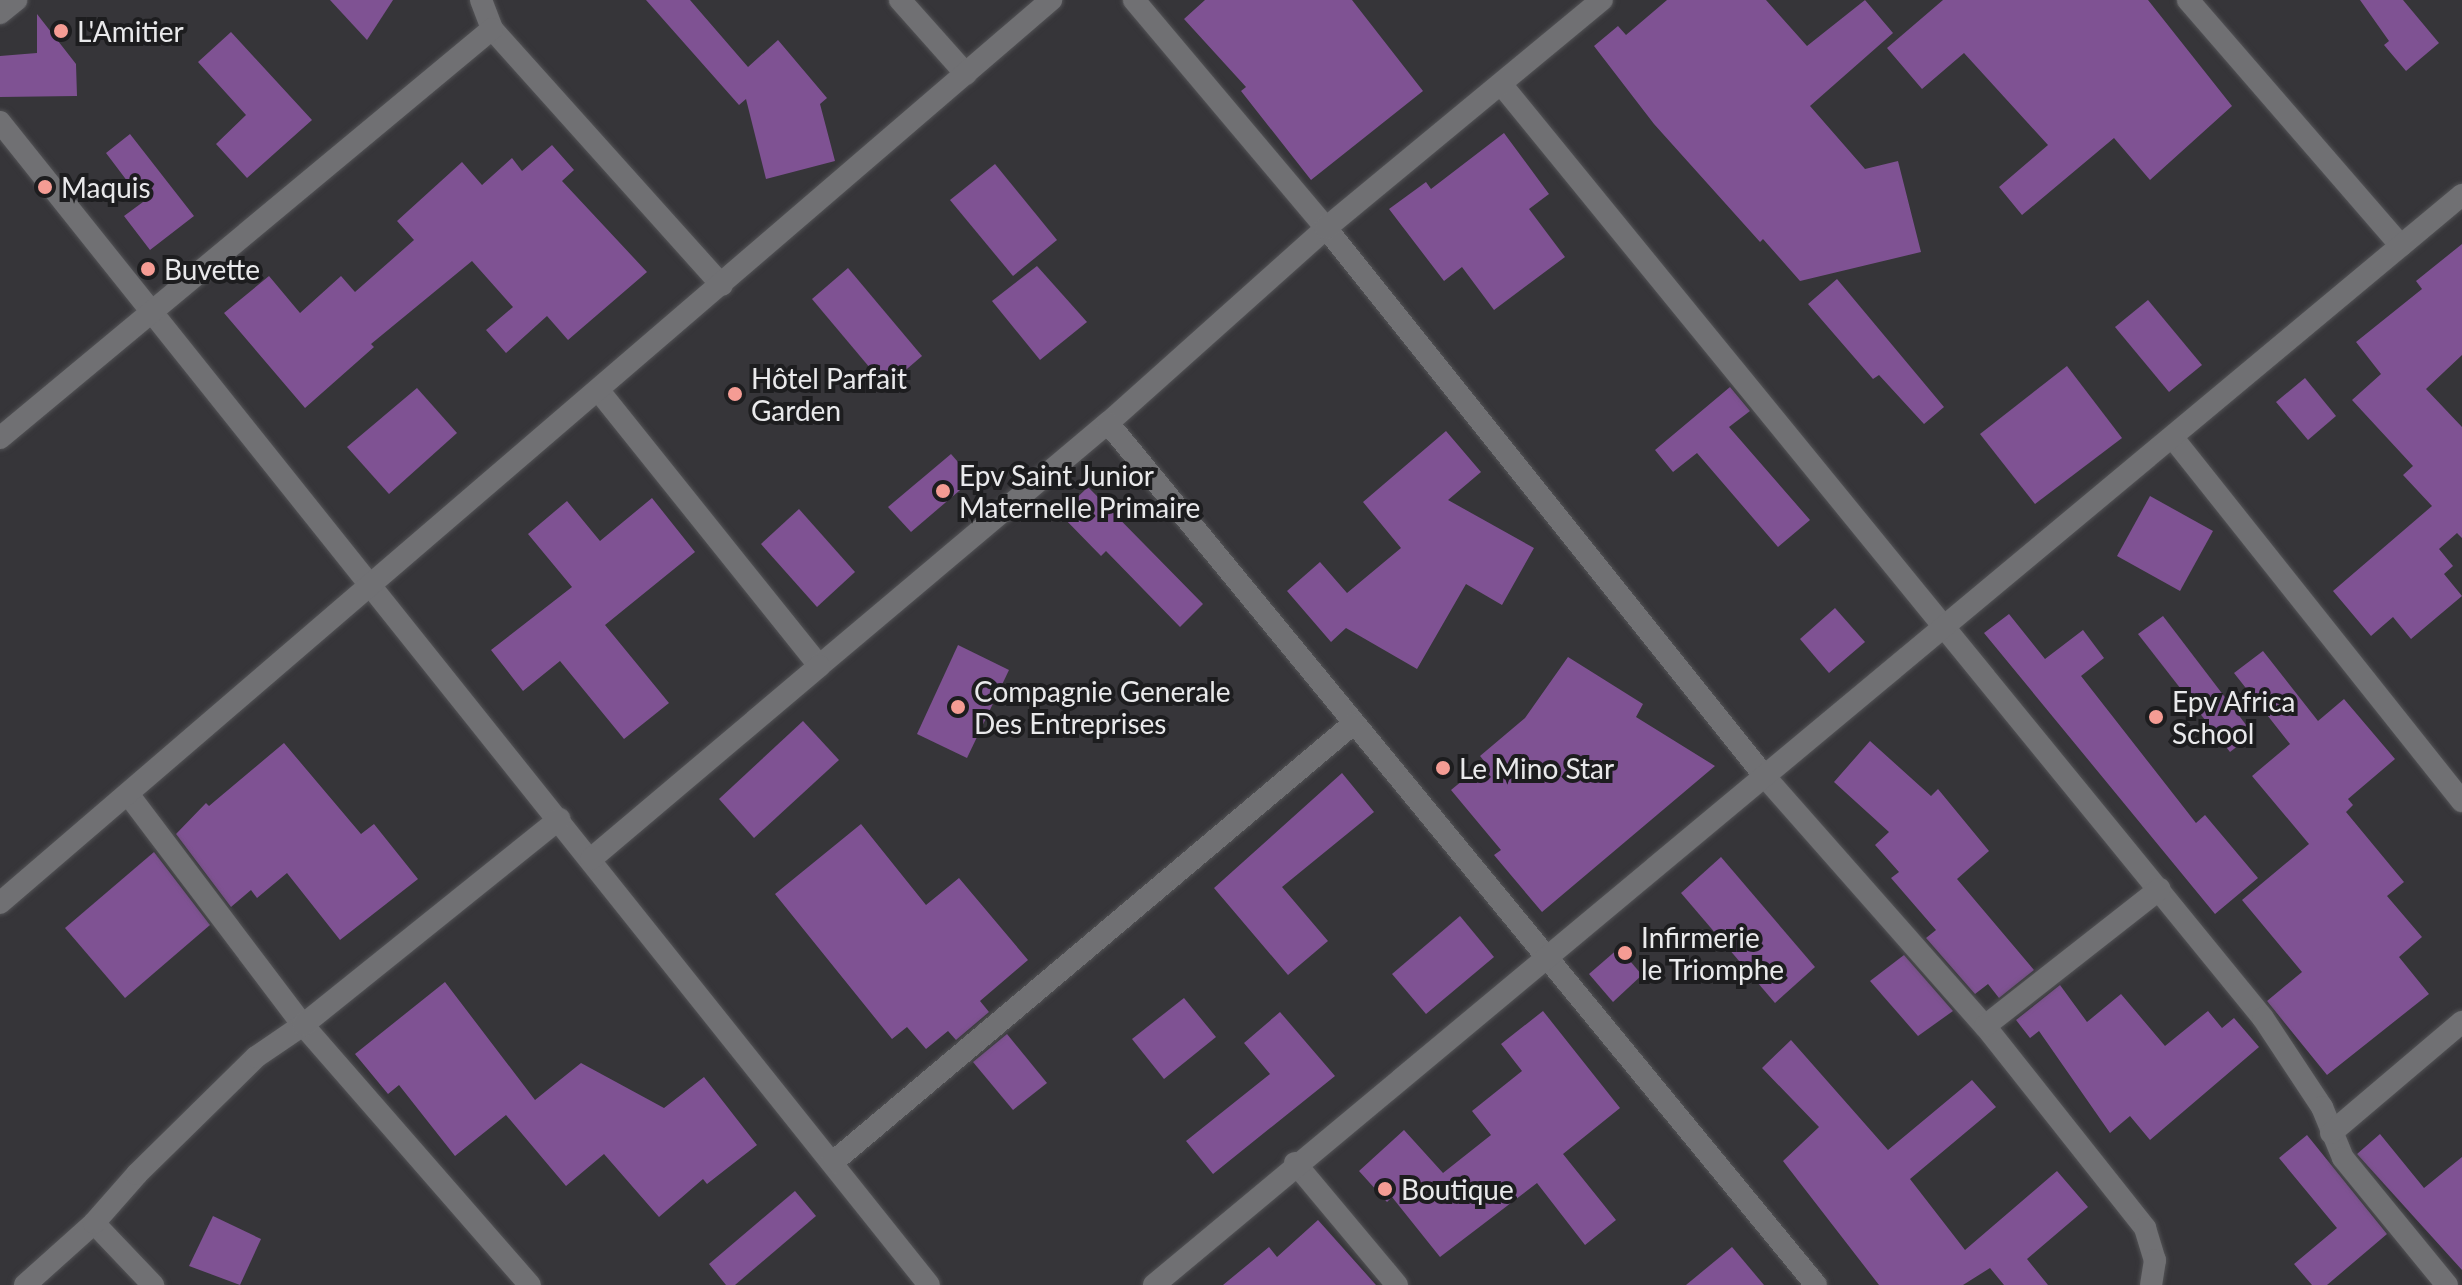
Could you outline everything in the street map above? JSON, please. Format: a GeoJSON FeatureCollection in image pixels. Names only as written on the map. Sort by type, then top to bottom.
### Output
{"type":"FeatureCollection","features":[{"type":"Feature","properties":{"kind":"street"},"geometry":{"type":"LineString","coordinates":[[0,13],[16,0]]}},
{"type":"Feature","properties":{"kind":"street"},"geometry":{"type":"LineString","coordinates":[[481,0],[492,29],[722,285]]}},
{"type":"Feature","properties":{"kind":"street"},"geometry":{"type":"LineString","coordinates":[[900,0],[966,74]]}},
{"type":"Feature","properties":{"kind":"street"},"geometry":{"type":"LineString","coordinates":[[0,903],[374,586],[1051,0]]}},
{"type":"Feature","properties":{"kind":"street"},"geometry":{"type":"LineString","coordinates":[[1134,0],[1326,228],[1766,778],[1985,1026],[2145,1228],[2155,1260],[2151,1285]]}},
{"type":"Feature","properties":{"kind":"street"},"geometry":{"type":"LineString","coordinates":[[591,859],[1108,423],[1326,228],[1602,0]]}},
{"type":"Feature","properties":{"kind":"street"},"geometry":{"type":"LineString","coordinates":[[2188,0],[2401,246]]}},
{"type":"Feature","properties":{"kind":"street"},"geometry":{"type":"LineString","coordinates":[[0,438],[155,315],[492,29]]}},
{"type":"Feature","properties":{"kind":"street"},"geometry":{"type":"LineString","coordinates":[[1501,84],[1948,625],[2292,1055],[2343,1158],[2447,1285]]}},
{"type":"Feature","properties":{"kind":"street"},"geometry":{"type":"LineString","coordinates":[[0,122],[374,586],[929,1285]]}},
{"type":"Feature","properties":{"kind":"street"},"geometry":{"type":"LineString","coordinates":[[1154,1285],[1543,956],[1766,778],[2462,195]]}},
{"type":"Feature","properties":{"kind":"street"},"geometry":{"type":"LineString","coordinates":[[599,391],[819,666]]}},
{"type":"Feature","properties":{"kind":"street"},"geometry":{"type":"LineString","coordinates":[[1108,423],[1816,1285]]}},
{"type":"Feature","properties":{"kind":"street"},"geometry":{"type":"LineString","coordinates":[[2173,438],[2462,801]]}},
{"type":"Feature","properties":{"kind":"street"},"geometry":{"type":"LineString","coordinates":[[832,1163],[1353,724]]}},
{"type":"Feature","properties":{"kind":"street"},"geometry":{"type":"LineString","coordinates":[[128,794],[303,1025],[530,1285]]}},
{"type":"Feature","properties":{"kind":"street"},"geometry":{"type":"LineString","coordinates":[[25,1285],[94,1223],[137,1174],[256,1057],[303,1025],[559,819]]}},
{"type":"Feature","properties":{"kind":"street"},"geometry":{"type":"LineString","coordinates":[[1985,1026],[2160,889]]}},
{"type":"Feature","properties":{"kind":"street"},"geometry":{"type":"LineString","coordinates":[[2331,1133],[2462,1022]]}},
{"type":"Feature","properties":{"kind":"street"},"geometry":{"type":"LineString","coordinates":[[1295,1163],[1397,1285]]}},
{"type":"Feature","properties":{"kind":"street"},"geometry":{"type":"LineString","coordinates":[[94,1223],[153,1285]]}},
{"type":"Feature","properties":{"kind":"building"},"geometry":{"type":"Polygon","coordinates":[[[330,0],[393,0],[367,40],[330,0]]]}},
{"type":"Feature","properties":{"kind":"building"},"geometry":{"type":"Polygon","coordinates":[[[646,0],[690,0],[748,67],[778,40],[827,98],[820,104],[835,161],[766,179],[746,99],[739,105],[646,0]]]}},
{"type":"Feature","properties":{"kind":"building"},"geometry":{"type":"Polygon","coordinates":[[[1205,0],[1352,0],[1423,91],[1311,180],[1241,91],[1246,87],[1184,19],[1205,0]]]}},
{"type":"Feature","properties":{"kind":"building"},"geometry":{"type":"Polygon","coordinates":[[[1667,0],[1766,0],[1807,46],[1865,0],[1893,33],[1810,106],[1865,169],[1898,161],[1921,252],[1800,281],[1763,239],[1760,242],[1654,124],[1594,46],[1618,26],[1626,35],[1667,0]]]}},
{"type":"Feature","properties":{"kind":"building"},"geometry":{"type":"Polygon","coordinates":[[[1943,0],[2148,0],[2232,106],[2150,180],[2114,138],[2022,215],[1999,187],[2048,145],[1964,53],[1922,89],[1887,48],[1943,0]]]}},
{"type":"Feature","properties":{"kind":"building"},"geometry":{"type":"Polygon","coordinates":[[[2360,0],[2403,0],[2439,43],[2406,71],[2384,45],[2389,41],[2360,0]]]}},
{"type":"Feature","properties":{"kind":"building"},"geometry":{"type":"Polygon","coordinates":[[[37,14],[76,64],[77,96],[0,97],[0,56],[37,53],[37,14]]]}},
{"type":"Feature","properties":{"kind":"building"},"geometry":{"type":"Polygon","coordinates":[[[231,32],[312,120],[247,178],[216,144],[246,115],[198,62],[231,32]]]}},
{"type":"Feature","properties":{"kind":"building"},"geometry":{"type":"Polygon","coordinates":[[[1504,133],[1549,194],[1529,209],[1565,257],[1494,310],[1462,267],[1444,281],[1389,209],[1426,182],[1431,189],[1504,133]]]}},
{"type":"Feature","properties":{"kind":"building"},"geometry":{"type":"Polygon","coordinates":[[[130,134],[194,216],[150,250],[124,216],[143,202],[106,153],[130,134]]]}},
{"type":"Feature","properties":{"kind":"building"},"geometry":{"type":"Polygon","coordinates":[[[552,145],[574,170],[562,181],[647,272],[568,340],[547,316],[506,353],[486,330],[513,307],[472,261],[371,344],[374,347],[305,408],[224,313],[269,276],[300,313],[341,276],[355,292],[414,240],[397,221],[462,162],[482,185],[512,158],[522,171],[552,145]]]}},
{"type":"Feature","properties":{"kind":"building"},"geometry":{"type":"Polygon","coordinates":[[[995,164],[1057,240],[1013,276],[950,200],[995,164]]]}},
{"type":"Feature","properties":{"kind":"building"},"geometry":{"type":"Polygon","coordinates":[[[2462,244],[2462,355],[2426,389],[2462,427],[2462,538],[2457,533],[2439,549],[2453,566],[2444,574],[2462,596],[2411,639],[2393,617],[2371,636],[2333,591],[2432,506],[2403,475],[2413,466],[2352,400],[2381,374],[2356,342],[2422,289],[2416,281],[2462,244]]]}},
{"type":"Feature","properties":{"kind":"building"},"geometry":{"type":"Polygon","coordinates":[[[1037,266],[1087,322],[1040,360],[992,301],[1037,266]]]}},
{"type":"Feature","properties":{"kind":"building"},"geometry":{"type":"Polygon","coordinates":[[[848,268],[922,356],[886,387],[812,299],[848,268]]]}},
{"type":"Feature","properties":{"kind":"building"},"geometry":{"type":"Polygon","coordinates":[[[1837,279],[1944,407],[1924,424],[1879,375],[1873,379],[1808,304],[1837,279]]]}},
{"type":"Feature","properties":{"kind":"building"},"geometry":{"type":"Polygon","coordinates":[[[2148,300],[2202,365],[2169,392],[2115,327],[2148,300]]]}},
{"type":"Feature","properties":{"kind":"building"},"geometry":{"type":"Polygon","coordinates":[[[2067,366],[2122,438],[2035,504],[1980,434],[2067,366]]]}},
{"type":"Feature","properties":{"kind":"building"},"geometry":{"type":"Polygon","coordinates":[[[2305,378],[2336,416],[2308,440],[2276,402],[2305,378]]]}},
{"type":"Feature","properties":{"kind":"building"},"geometry":{"type":"Polygon","coordinates":[[[1730,387],[1750,411],[1729,427],[1810,520],[1778,547],[1697,453],[1673,472],[1655,450],[1730,387]]]}},
{"type":"Feature","properties":{"kind":"building"},"geometry":{"type":"Polygon","coordinates":[[[417,388],[457,433],[389,494],[347,447],[417,388]]]}},
{"type":"Feature","properties":{"kind":"building"},"geometry":{"type":"Polygon","coordinates":[[[1446,431],[1481,472],[1448,500],[1534,548],[1502,605],[1466,584],[1417,669],[1346,628],[1331,642],[1287,591],[1320,562],[1347,593],[1401,548],[1363,502],[1446,431]]]}},
{"type":"Feature","properties":{"kind":"building"},"geometry":{"type":"Polygon","coordinates":[[[951,454],[973,479],[911,532],[888,507],[951,454]]]}},
{"type":"Feature","properties":{"kind":"building"},"geometry":{"type":"Polygon","coordinates":[[[1088,487],[1203,604],[1180,627],[1106,551],[1101,556],[1060,514],[1088,487]]]}},
{"type":"Feature","properties":{"kind":"building"},"geometry":{"type":"Polygon","coordinates":[[[2150,496],[2213,531],[2180,591],[2117,556],[2150,496]]]}},
{"type":"Feature","properties":{"kind":"building"},"geometry":{"type":"Polygon","coordinates":[[[652,498],[695,552],[605,625],[669,703],[624,739],[560,661],[523,691],[491,650],[572,587],[528,534],[567,501],[600,541],[652,498]]]}},
{"type":"Feature","properties":{"kind":"building"},"geometry":{"type":"Polygon","coordinates":[[[799,509],[855,572],[817,607],[761,544],[799,509]]]}},
{"type":"Feature","properties":{"kind":"building"},"geometry":{"type":"Polygon","coordinates":[[[1835,608],[1865,642],[1829,673],[1800,639],[1835,608]]]}},
{"type":"Feature","properties":{"kind":"building"},"geometry":{"type":"Polygon","coordinates":[[[2009,614],[2045,659],[2083,630],[2104,658],[2081,676],[2196,823],[2205,815],[2258,878],[2215,914],[1984,633],[2009,614]]]}},
{"type":"Feature","properties":{"kind":"building"},"geometry":{"type":"Polygon","coordinates":[[[2163,616],[2253,734],[2230,752],[2138,634],[2163,616]]]}},
{"type":"Feature","properties":{"kind":"building"},"geometry":{"type":"Polygon","coordinates":[[[958,645],[1009,670],[967,758],[917,734],[958,645]]]}},
{"type":"Feature","properties":{"kind":"building"},"geometry":{"type":"Polygon","coordinates":[[[2263,651],[2318,721],[2344,699],[2395,759],[2348,799],[2353,805],[2346,812],[2404,882],[2387,896],[2422,937],[2399,957],[2429,994],[2327,1075],[2267,1001],[2302,972],[2242,900],[2309,844],[2252,776],[2290,744],[2234,673],[2263,651]]]}},
{"type":"Feature","properties":{"kind":"building"},"geometry":{"type":"Polygon","coordinates":[[[1568,657],[1643,704],[1636,717],[1715,766],[1542,912],[1494,855],[1501,850],[1451,790],[1485,762],[1480,756],[1525,718],[1568,657]]]}},
{"type":"Feature","properties":{"kind":"building"},"geometry":{"type":"Polygon","coordinates":[[[803,721],[839,760],[754,838],[719,799],[803,721]]]}},
{"type":"Feature","properties":{"kind":"building"},"geometry":{"type":"Polygon","coordinates":[[[1870,741],[1931,796],[1938,789],[1989,851],[1957,879],[2034,970],[1999,998],[1988,984],[1975,994],[1926,938],[1936,930],[1891,878],[1899,872],[1875,845],[1889,832],[1834,782],[1870,741]]]}},
{"type":"Feature","properties":{"kind":"building"},"geometry":{"type":"Polygon","coordinates":[[[284,743],[361,834],[374,824],[418,879],[340,940],[287,873],[257,898],[251,890],[231,907],[176,834],[206,803],[209,806],[284,743]]]}},
{"type":"Feature","properties":{"kind":"building"},"geometry":{"type":"Polygon","coordinates":[[[1342,773],[1374,812],[1282,887],[1328,941],[1288,975],[1214,888],[1342,773]]]}},
{"type":"Feature","properties":{"kind":"building"},"geometry":{"type":"Polygon","coordinates":[[[861,824],[926,905],[959,878],[1028,960],[980,1001],[989,1012],[956,1040],[948,1031],[926,1049],[907,1027],[892,1039],[775,894],[861,824]]]}},
{"type":"Feature","properties":{"kind":"building"},"geometry":{"type":"Polygon","coordinates":[[[154,852],[210,925],[125,998],[65,928],[154,852]]]}},
{"type":"Feature","properties":{"kind":"building"},"geometry":{"type":"Polygon","coordinates":[[[1721,857],[1815,967],[1775,1003],[1681,893],[1721,857]]]}},
{"type":"Feature","properties":{"kind":"building"},"geometry":{"type":"Polygon","coordinates":[[[1460,916],[1494,957],[1426,1014],[1392,974],[1460,916]]]}},
{"type":"Feature","properties":{"kind":"building"},"geometry":{"type":"Polygon","coordinates":[[[1619,948],[1642,975],[1613,1002],[1589,974],[1619,948]]]}},
{"type":"Feature","properties":{"kind":"building"},"geometry":{"type":"Polygon","coordinates":[[[1904,955],[1953,1011],[1918,1036],[1870,981],[1904,955]]]}},
{"type":"Feature","properties":{"kind":"building"},"geometry":{"type":"Polygon","coordinates":[[[445,982],[535,1100],[581,1063],[664,1108],[704,1077],[757,1145],[707,1184],[703,1179],[659,1217],[604,1154],[566,1186],[506,1115],[455,1156],[399,1085],[388,1094],[355,1054],[445,982]]]}},
{"type":"Feature","properties":{"kind":"building"},"geometry":{"type":"Polygon","coordinates":[[[2060,985],[2087,1022],[2121,994],[2165,1046],[2208,1011],[2222,1028],[2234,1018],[2259,1047],[2150,1140],[2130,1116],[2110,1133],[2039,1031],[2030,1038],[2016,1020],[2060,985]]]}},
{"type":"Feature","properties":{"kind":"building"},"geometry":{"type":"Polygon","coordinates":[[[1184,998],[1216,1037],[1164,1079],[1132,1039],[1184,998]]]}},
{"type":"Feature","properties":{"kind":"building"},"geometry":{"type":"Polygon","coordinates":[[[1543,1011],[1620,1108],[1563,1154],[1616,1220],[1585,1245],[1537,1183],[1440,1257],[1392,1197],[1387,1202],[1359,1171],[1404,1130],[1443,1173],[1491,1135],[1472,1111],[1522,1071],[1501,1044],[1543,1011]]]}},
{"type":"Feature","properties":{"kind":"building"},"geometry":{"type":"Polygon","coordinates":[[[1280,1012],[1335,1076],[1213,1174],[1186,1141],[1270,1074],[1244,1043],[1280,1012]]]}},
{"type":"Feature","properties":{"kind":"building"},"geometry":{"type":"Polygon","coordinates":[[[1007,1034],[1047,1083],[1013,1110],[973,1062],[1007,1034]]]}},
{"type":"Feature","properties":{"kind":"building"},"geometry":{"type":"Polygon","coordinates":[[[1791,1040],[1888,1150],[1972,1080],[1996,1107],[1910,1179],[1965,1250],[2057,1171],[2088,1207],[2027,1259],[2048,1285],[2004,1285],[1990,1268],[1963,1285],[1879,1285],[1783,1161],[1819,1127],[1762,1068],[1791,1040]]]}},
{"type":"Feature","properties":{"kind":"building"},"geometry":{"type":"Polygon","coordinates":[[[2380,1134],[2424,1188],[2462,1157],[2462,1270],[2357,1154],[2380,1134]]]}},
{"type":"Feature","properties":{"kind":"building"},"geometry":{"type":"Polygon","coordinates":[[[2307,1135],[2387,1234],[2327,1285],[2312,1285],[2294,1264],[2337,1228],[2279,1158],[2307,1135]]]}},
{"type":"Feature","properties":{"kind":"building"},"geometry":{"type":"Polygon","coordinates":[[[795,1191],[816,1216],[735,1285],[726,1285],[709,1264],[795,1191]]]}},
{"type":"Feature","properties":{"kind":"building"},"geometry":{"type":"Polygon","coordinates":[[[213,1216],[261,1239],[240,1285],[189,1266],[213,1216]]]}},
{"type":"Feature","properties":{"kind":"building"},"geometry":{"type":"Polygon","coordinates":[[[1318,1220],[1376,1285],[1223,1285],[1269,1247],[1277,1257],[1318,1220]]]}},
{"type":"Feature","properties":{"kind":"building"},"geometry":{"type":"Polygon","coordinates":[[[1732,1247],[1764,1285],[1686,1285],[1732,1247]]]}},
{"type":"Feature","properties":{"kind":"place","name":"L'Amitier"},"geometry":{"type":"Point","coordinates":[61,31]}},
{"type":"Feature","properties":{"kind":"place","name":"Maquis"},"geometry":{"type":"Point","coordinates":[45,187]}},
{"type":"Feature","properties":{"kind":"place","name":"Buvette"},"geometry":{"type":"Point","coordinates":[148,269]}},
{"type":"Feature","properties":{"kind":"place","name":"Hôtel Parfait Garden"},"geometry":{"type":"Point","coordinates":[735,394]}},
{"type":"Feature","properties":{"kind":"place","name":"Epv Saint Junior Maternelle Primaire"},"geometry":{"type":"Point","coordinates":[943,491]}},
{"type":"Feature","properties":{"kind":"place","name":"Compagnie Generale Des Entreprises"},"geometry":{"type":"Point","coordinates":[958,707]}},
{"type":"Feature","properties":{"kind":"place","name":"Epv Africa School"},"geometry":{"type":"Point","coordinates":[2156,717]}},
{"type":"Feature","properties":{"kind":"place","name":"Le Mino Star"},"geometry":{"type":"Point","coordinates":[1443,768]}},
{"type":"Feature","properties":{"kind":"place","name":"Infirmerie le Triomphe"},"geometry":{"type":"Point","coordinates":[1625,953]}},
{"type":"Feature","properties":{"kind":"place","name":"Boutique"},"geometry":{"type":"Point","coordinates":[1385,1189]}}]}
